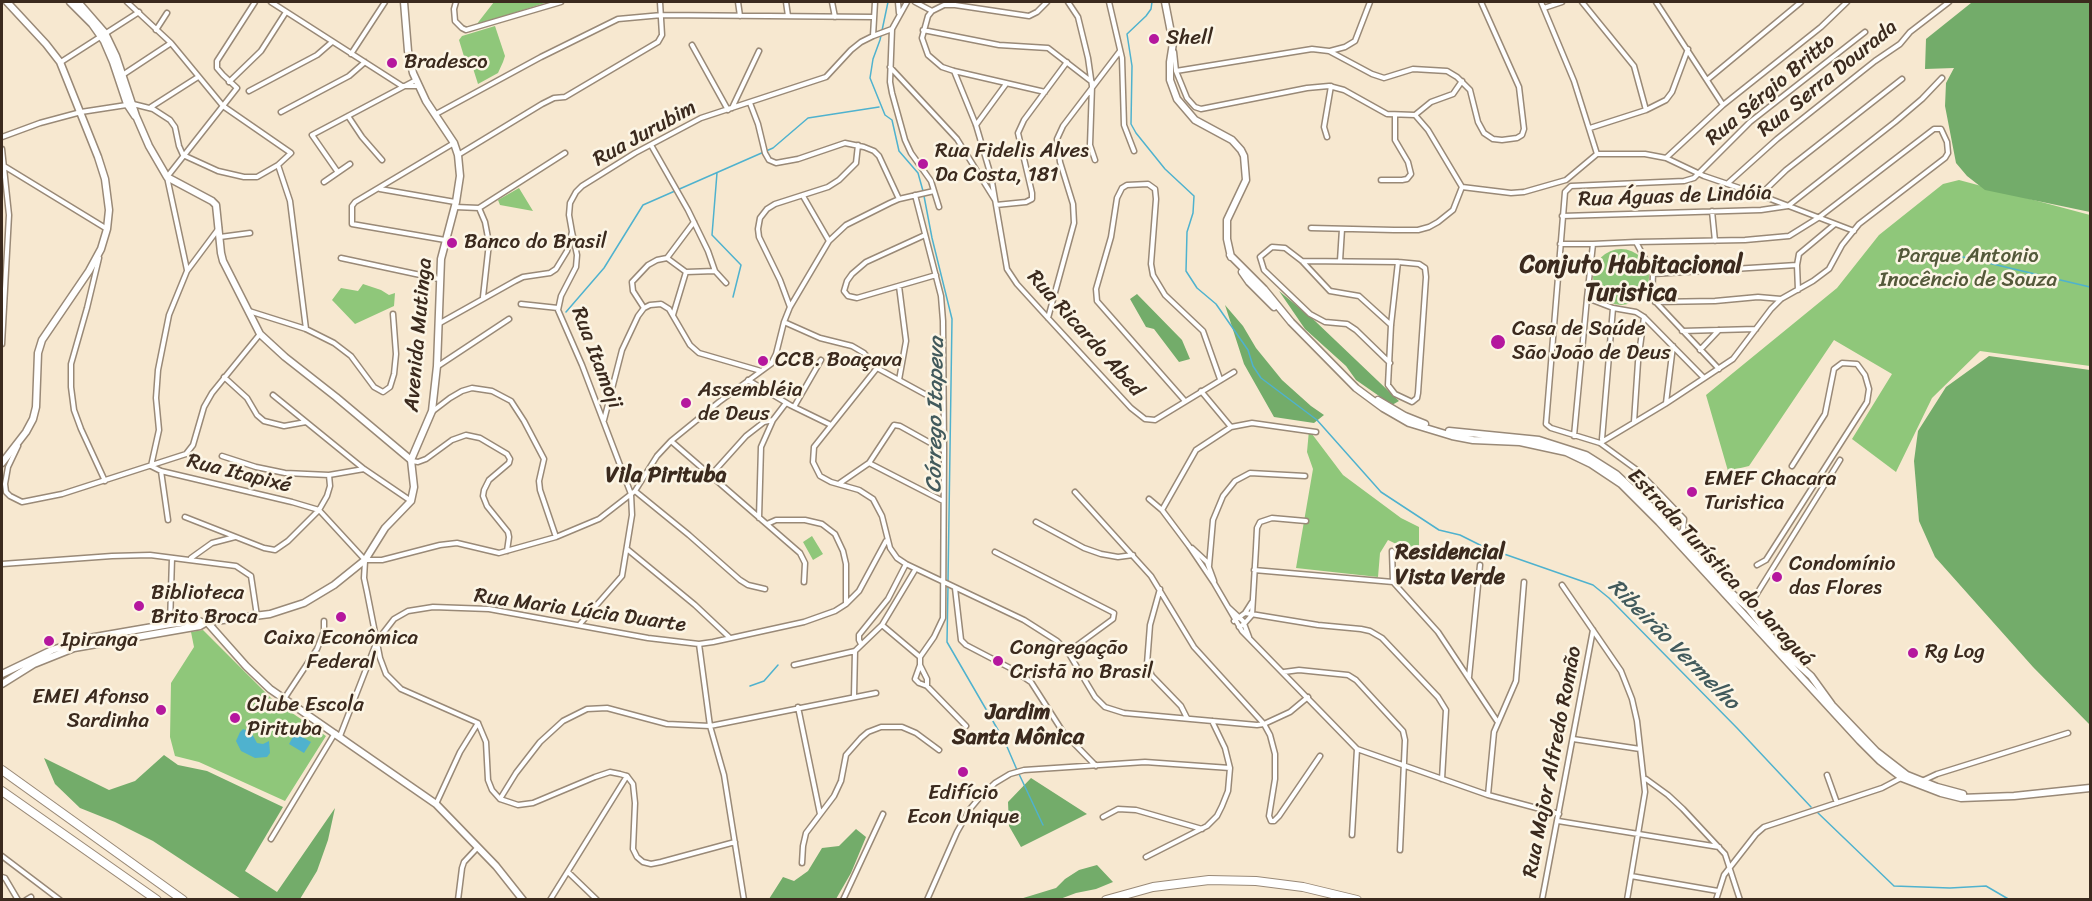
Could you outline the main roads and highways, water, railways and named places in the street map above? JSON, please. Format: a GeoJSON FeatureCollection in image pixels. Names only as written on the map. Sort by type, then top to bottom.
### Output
{"type":"FeatureCollection","features":[{"type":"Feature","properties":{"kind":"highway"},"geometry":{"type":"LineString","coordinates":[[2,770],[183,900]]}},
{"type":"Feature","properties":{"kind":"highway"},"geometry":{"type":"LineString","coordinates":[[2,790],[156,900]]}},
{"type":"Feature","properties":{"kind":"highway"},"geometry":{"type":"LineString","coordinates":[[1106,900],[1153,887],[1209,880],[1256,881],[1291,885],[1357,900]]}},
{"type":"Feature","properties":{"kind":"main road"},"geometry":{"type":"LineString","coordinates":[[2,463],[33,419],[36,407],[38,354],[42,340],[89,271],[107,229],[109,210],[105,179],[60,62],[7,2]]}},
{"type":"Feature","properties":{"kind":"main road"},"geometry":{"type":"LineString","coordinates":[[70,2],[103,34]]}},
{"type":"Feature","properties":{"kind":"main road"},"geometry":{"type":"LineString","coordinates":[[2,683],[34,664],[74,648],[200,626],[205,623],[270,614],[304,603],[334,585],[365,560],[378,537],[411,501],[414,488],[411,460],[260,334],[223,261],[215,203],[167,177],[149,146],[130,104],[103,34],[78,2]]}},
{"type":"Feature","properties":{"kind":"main road","name":"Avenida Mutinga"},"geometry":{"type":"LineString","coordinates":[[404,2],[408,51],[417,83],[454,143],[460,176],[456,204],[445,240],[439,279],[437,366],[432,411],[411,460]]}},
{"type":"Feature","properties":{"kind":"main road","name":"Estrada Turística do Jaraguá"},"geometry":{"type":"LineString","coordinates":[[1165,2],[1173,43],[1170,62],[1172,89],[1181,105],[1195,120],[1232,140],[1244,156],[1246,180],[1227,220],[1230,255],[1264,289],[1291,322],[1352,384],[1405,416],[1432,427],[1468,434],[1538,440],[1586,455],[1616,474],[1679,535],[1727,589],[1748,608],[1779,648],[1811,676],[1848,723],[1876,752],[1904,776]]}},
{"type":"Feature","properties":{"kind":"main road","name":"Estrada Turística do Jaraguá"},"geometry":{"type":"LineString","coordinates":[[1661,520],[1670,534],[1804,681],[1880,761],[1904,776],[1961,798],[2014,796],[2091,788]]}},
{"type":"Feature","properties":{"kind":"main road"},"geometry":{"type":"LineString","coordinates":[[1745,618],[1748,608]]}},
{"type":"Feature","properties":{"kind":"main road"},"geometry":{"type":"LineString","coordinates":[[2,683],[6,677],[3,671],[70,643],[170,624],[199,621],[205,623],[258,678],[283,699],[338,734],[436,804],[479,846],[505,875],[523,900]]}},
{"type":"Feature","properties":{"kind":"main road"},"geometry":{"type":"LineString","coordinates":[[1804,681],[1811,676]]}},
{"type":"Feature","properties":{"kind":"water"},"geometry":{"type":"Polygon","coordinates":[[[243,729],[251,732],[257,743],[263,744],[269,741],[270,753],[267,757],[255,758],[241,751],[236,741],[243,729]]]}},
{"type":"Feature","properties":{"kind":"water"},"geometry":{"type":"Polygon","coordinates":[[[295,733],[311,742],[304,753],[289,744],[295,733]]]}},
{"type":"Feature","properties":{"kind":"waterway","name":"Córrego Itapeva"},"geometry":{"type":"LineString","coordinates":[[888,2],[870,78],[885,115],[892,120],[899,151],[918,173],[923,191]]}},
{"type":"Feature","properties":{"kind":"waterway","name":"Ribeirão Vermelho"},"geometry":{"type":"LineString","coordinates":[[1152,2],[1151,9],[1146,16],[1127,34],[1132,66],[1131,124],[1165,169],[1194,196],[1193,213],[1187,232],[1186,271],[1197,288],[1216,304],[1248,350],[1253,366],[1261,378],[1317,420],[1381,492],[1439,530],[1460,535],[1484,547],[1593,585],[1609,598],[1737,728],[1811,807]]}},
{"type":"Feature","properties":{"kind":"waterway"},"geometry":{"type":"LineString","coordinates":[[566,312],[604,268],[643,205],[773,148],[808,118],[879,107]]}},
{"type":"Feature","properties":{"kind":"waterway"},"geometry":{"type":"LineString","coordinates":[[717,173],[712,235],[741,265],[733,297]]}},
{"type":"Feature","properties":{"kind":"waterway","name":"Córrego Itapeva"},"geometry":{"type":"LineString","coordinates":[[924,196],[952,319],[948,581]]}},
{"type":"Feature","properties":{"kind":"waterway"},"geometry":{"type":"LineString","coordinates":[[1946,253],[2090,287]]}},
{"type":"Feature","properties":{"kind":"waterway","name":"Córrego Itapeva"},"geometry":{"type":"LineString","coordinates":[[948,586],[947,642],[1005,742],[1017,770]]}},
{"type":"Feature","properties":{"kind":"waterway"},"geometry":{"type":"LineString","coordinates":[[750,686],[764,681],[778,665]]}},
{"type":"Feature","properties":{"kind":"waterway","name":"Córrego Itapeva"},"geometry":{"type":"LineString","coordinates":[[1019,774],[1043,825]]}},
{"type":"Feature","properties":{"kind":"waterway","name":"Ribeirão Vermelho"},"geometry":{"type":"LineString","coordinates":[[1818,813],[1894,886],[1950,888],[1986,886],[2010,900]]}},
{"type":"Feature","properties":{"kind":"place","name":"Shell"},"geometry":{"type":"Point","coordinates":[1154,39]}},
{"type":"Feature","properties":{"kind":"place","name":"Bradesco"},"geometry":{"type":"Point","coordinates":[392,63]}},
{"type":"Feature","properties":{"kind":"place","name":"Rua Fidelis Alves Da Costa, 181"},"geometry":{"type":"Point","coordinates":[923,164]}},
{"type":"Feature","properties":{"kind":"place","name":"Banco do Brasil"},"geometry":{"type":"Point","coordinates":[452,243]}},
{"type":"Feature","properties":{"kind":"place","name":"Casa de Saúde São João de Deus"},"geometry":{"type":"Point","coordinates":[1498,342]}},
{"type":"Feature","properties":{"kind":"place","name":"CCB. Boaçava"},"geometry":{"type":"Point","coordinates":[763,361]}},
{"type":"Feature","properties":{"kind":"place","name":"Assembléia de Deus"},"geometry":{"type":"Point","coordinates":[686,403]}},
{"type":"Feature","properties":{"kind":"place","name":"EMEF Chacara Turistica"},"geometry":{"type":"Point","coordinates":[1692,492]}},
{"type":"Feature","properties":{"kind":"place","name":"Condomínio das Flores"},"geometry":{"type":"Point","coordinates":[1777,577]}},
{"type":"Feature","properties":{"kind":"place","name":"Biblioteca Brito Broca"},"geometry":{"type":"Point","coordinates":[139,606]}},
{"type":"Feature","properties":{"kind":"place","name":"Caixa Econômica Federal"},"geometry":{"type":"Point","coordinates":[341,617]}},
{"type":"Feature","properties":{"kind":"place","name":"Ipiranga"},"geometry":{"type":"Point","coordinates":[49,641]}},
{"type":"Feature","properties":{"kind":"place","name":"Rg Log"},"geometry":{"type":"Point","coordinates":[1913,653]}},
{"type":"Feature","properties":{"kind":"place","name":"Congregação Cristã no Brasil"},"geometry":{"type":"Point","coordinates":[998,661]}},
{"type":"Feature","properties":{"kind":"place","name":"EMEI Afonso Sardinha"},"geometry":{"type":"Point","coordinates":[161,710]}},
{"type":"Feature","properties":{"kind":"place","name":"Clube Escola Pirituba"},"geometry":{"type":"Point","coordinates":[235,718]}},
{"type":"Feature","properties":{"kind":"place","name":"Edifício Econ Unique"},"geometry":{"type":"Point","coordinates":[963,772]}},
{"type":"Feature","properties":{"kind":"district","name":"Conjuto Habitacional Turistica"},"geometry":{"type":"Point","coordinates":[1631,280]}},
{"type":"Feature","properties":{"kind":"district","name":"Vila Pirituba"},"geometry":{"type":"Point","coordinates":[666,476]}},
{"type":"Feature","properties":{"kind":"district","name":"Residencial Vista Verde"},"geometry":{"type":"Point","coordinates":[1450,566]}},
{"type":"Feature","properties":{"kind":"district","name":"Jardim Santa Mônica"},"geometry":{"type":"Point","coordinates":[1018,726]}},
{"type":"Feature","properties":{"kind":"park label","name":"Parque Antonio Inocêncio de Souza"},"geometry":{"type":"Point","coordinates":[1968,269]}}]}
